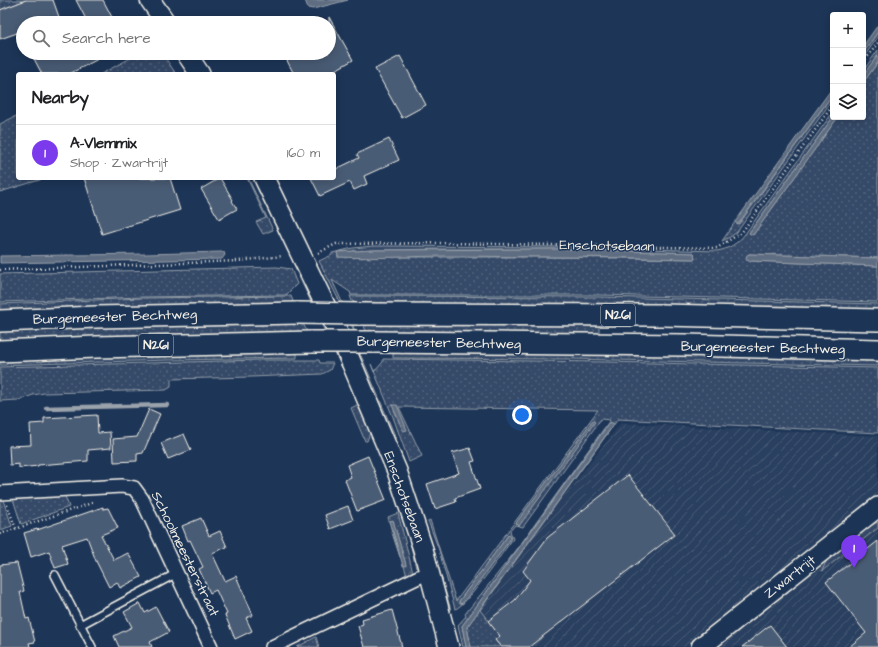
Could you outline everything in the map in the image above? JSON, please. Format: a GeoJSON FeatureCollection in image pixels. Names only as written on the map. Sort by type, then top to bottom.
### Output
{"type":"FeatureCollection","features":[{"type":"Feature","properties":{"kind":"main road","name":"Burgemeester Bechtweg"},"geometry":{"type":"LineString","coordinates":[[0,321],[96,317],[298,313],[662,315],[878,320]]}},
{"type":"Feature","properties":{"kind":"main road","name":"Burgemeester Bechtweg"},"geometry":{"type":"LineString","coordinates":[[0,351],[96,347],[312,342],[685,345],[878,350]]}},
{"type":"Feature","properties":{"kind":"street"},"geometry":{"type":"LineString","coordinates":[[150,0],[161,16]]}},
{"type":"Feature","properties":{"kind":"street"},"geometry":{"type":"LineString","coordinates":[[191,60],[199,72]]}},
{"type":"Feature","properties":{"kind":"street","name":"Enschotsebaan"},"geometry":{"type":"LineString","coordinates":[[265,180],[308,255],[397,471],[414,520],[449,647]]}},
{"type":"Feature","properties":{"kind":"street","name":"Schoolmeesterstraat"},"geometry":{"type":"LineString","coordinates":[[3,493],[110,486],[134,488],[142,499],[211,647]]}},
{"type":"Feature","properties":{"kind":"street","name":"Zwartrijt"},"geometry":{"type":"LineString","coordinates":[[703,646],[878,507]]}},
{"type":"Feature","properties":{"kind":"street"},"geometry":{"type":"LineString","coordinates":[[272,647],[429,572]]}},
{"type":"Feature","properties":{"kind":"lane"},"geometry":{"type":"LineString","coordinates":[[80,625],[177,573]]}},
{"type":"Feature","properties":{"kind":"lane"},"geometry":{"type":"LineString","coordinates":[[55,575],[92,647]]}},
{"type":"Feature","properties":{"kind":"path"},"geometry":{"type":"LineString","coordinates":[[866,59],[878,43]]}},
{"type":"Feature","properties":{"kind":"path","name":"Enschotsebaan"},"geometry":{"type":"LineString","coordinates":[[308,255],[336,244],[447,243],[717,248],[742,232],[830,109]]}},
{"type":"Feature","properties":{"kind":"path"},"geometry":{"type":"LineString","coordinates":[[0,270],[238,261],[308,255]]}},
{"type":"Feature","properties":{"kind":"path"},"geometry":{"type":"LineString","coordinates":[[0,534],[111,496],[110,486]]}},
{"type":"Feature","properties":{"kind":"path"},"geometry":{"type":"LineString","coordinates":[[3,493],[16,529]]}},
{"type":"Feature","properties":{"kind":"shaded area"},"geometry":{"type":"Polygon","coordinates":[[[0,0],[26,0],[0,10],[0,0]]]}},
{"type":"Feature","properties":{"kind":"shaded area"},"geometry":{"type":"Polygon","coordinates":[[[305,0],[348,0],[313,9],[308,8],[305,0]]]}},
{"type":"Feature","properties":{"kind":"shaded area"},"geometry":{"type":"Polygon","coordinates":[[[878,25],[878,32],[866,49],[866,42],[878,25]]]}},
{"type":"Feature","properties":{"kind":"shaded area"},"geometry":{"type":"Polygon","coordinates":[[[878,32],[878,37],[866,54],[866,49],[878,32]]]}},
{"type":"Feature","properties":{"kind":"shaded area"},"geometry":{"type":"Polygon","coordinates":[[[878,50],[878,55],[866,71],[866,67],[878,50]]]}},
{"type":"Feature","properties":{"kind":"shaded area"},"geometry":{"type":"Polygon","coordinates":[[[878,55],[878,62],[866,79],[866,71],[878,55]]]}},
{"type":"Feature","properties":{"kind":"shaded area"},"geometry":{"type":"Polygon","coordinates":[[[127,60],[167,60],[175,72],[105,72],[127,60]]]}},
{"type":"Feature","properties":{"kind":"shaded area"},"geometry":{"type":"Polygon","coordinates":[[[878,62],[878,258],[749,254],[746,260],[878,266],[878,302],[600,295],[351,295],[350,292],[332,280],[363,348],[319,261],[332,255],[332,253],[353,248],[373,246],[572,247],[717,251],[725,249],[736,243],[745,234],[830,116],[831,120],[749,233],[753,235],[836,120],[866,120],[866,79],[878,62]],[[446,249],[337,252],[338,257],[695,259],[694,253],[560,249],[446,249]]]}},
{"type":"Feature","properties":{"kind":"shaded area"},"geometry":{"type":"Polygon","coordinates":[[[830,91],[830,98],[738,224],[735,222],[830,91]]]}},
{"type":"Feature","properties":{"kind":"shaded area"},"geometry":{"type":"Polygon","coordinates":[[[830,98],[830,103],[737,232],[722,241],[735,222],[739,224],[830,98]]]}},
{"type":"Feature","properties":{"kind":"shaded area"},"geometry":{"type":"Polygon","coordinates":[[[16,116],[16,180],[39,180],[0,192],[0,124],[16,116]]]}},
{"type":"Feature","properties":{"kind":"shaded area"},"geometry":{"type":"Polygon","coordinates":[[[831,120],[836,120],[753,235],[749,233],[831,120]]]}},
{"type":"Feature","properties":{"kind":"shaded area"},"geometry":{"type":"Polygon","coordinates":[[[248,180],[273,230],[263,234],[256,222],[266,218],[248,180]]]}},
{"type":"Feature","properties":{"kind":"shaded area"},"geometry":{"type":"Polygon","coordinates":[[[560,249],[694,253],[695,259],[451,256],[352,258],[338,257],[337,252],[374,250],[560,249]]]}},
{"type":"Feature","properties":{"kind":"shaded area"},"geometry":{"type":"Polygon","coordinates":[[[224,252],[225,255],[222,259],[0,263],[0,256],[224,252]]]}},
{"type":"Feature","properties":{"kind":"shaded area"},"geometry":{"type":"Polygon","coordinates":[[[749,254],[878,258],[878,266],[749,261],[746,258],[749,254]]]}},
{"type":"Feature","properties":{"kind":"shaded area"},"geometry":{"type":"Polygon","coordinates":[[[300,266],[343,358],[342,368],[295,268],[300,266]]]}},
{"type":"Feature","properties":{"kind":"shaded area"},"geometry":{"type":"Polygon","coordinates":[[[277,267],[291,269],[297,284],[287,295],[143,297],[0,302],[0,274],[277,267]]]}},
{"type":"Feature","properties":{"kind":"shaded area"},"geometry":{"type":"Polygon","coordinates":[[[328,291],[363,360],[396,438],[390,437],[328,291]]]}},
{"type":"Feature","properties":{"kind":"shaded area"},"geometry":{"type":"Polygon","coordinates":[[[291,296],[293,301],[288,304],[0,312],[0,304],[143,298],[291,296]]]}},
{"type":"Feature","properties":{"kind":"shaded area"},"geometry":{"type":"Polygon","coordinates":[[[350,296],[600,297],[878,304],[878,311],[358,304],[352,301],[350,296]]]}},
{"type":"Feature","properties":{"kind":"shaded area"},"geometry":{"type":"Polygon","coordinates":[[[302,322],[308,333],[0,341],[0,329],[302,322]]]}},
{"type":"Feature","properties":{"kind":"shaded area"},"geometry":{"type":"Polygon","coordinates":[[[362,322],[599,322],[599,335],[367,333],[362,322]]]}},
{"type":"Feature","properties":{"kind":"shaded area"},"geometry":{"type":"Polygon","coordinates":[[[393,351],[878,358],[878,366],[571,359],[393,358],[393,351]]]}},
{"type":"Feature","properties":{"kind":"shaded area"},"geometry":{"type":"Polygon","coordinates":[[[297,352],[297,358],[0,365],[0,359],[297,352]]]}},
{"type":"Feature","properties":{"kind":"shaded area"},"geometry":{"type":"Polygon","coordinates":[[[383,359],[878,368],[878,433],[618,419],[480,610],[500,636],[495,640],[501,647],[471,647],[467,627],[613,424],[610,422],[462,626],[466,647],[463,647],[458,625],[466,616],[465,614],[515,552],[610,420],[601,419],[523,527],[515,525],[510,531],[513,539],[485,577],[461,606],[455,609],[439,550],[428,521],[430,520],[456,601],[598,410],[399,407],[422,456],[409,462],[393,417],[374,372],[383,362],[383,359]],[[509,534],[459,601],[460,604],[509,534]]]}},
{"type":"Feature","properties":{"kind":"shaded area"},"geometry":{"type":"Polygon","coordinates":[[[260,360],[319,360],[320,363],[333,363],[330,370],[322,374],[171,379],[171,387],[166,390],[44,393],[19,400],[0,401],[0,367],[260,360]]]}},
{"type":"Feature","properties":{"kind":"shaded area"},"geometry":{"type":"Polygon","coordinates":[[[357,405],[370,433],[367,441],[365,441],[351,408],[357,405]]]}},
{"type":"Feature","properties":{"kind":"shaded area"},"geometry":{"type":"Polygon","coordinates":[[[392,405],[397,405],[407,430],[403,431],[392,405]]]}},
{"type":"Feature","properties":{"kind":"shaded area"},"geometry":{"type":"Polygon","coordinates":[[[593,420],[595,422],[519,526],[516,523],[593,420]]]}},
{"type":"Feature","properties":{"kind":"shaded area"},"geometry":{"type":"Polygon","coordinates":[[[610,422],[614,424],[467,627],[471,647],[466,647],[462,626],[610,422]]]}},
{"type":"Feature","properties":{"kind":"shaded area"},"geometry":{"type":"Polygon","coordinates":[[[621,423],[878,436],[878,647],[705,647],[698,639],[687,647],[480,647],[471,615],[621,423]]]}},
{"type":"Feature","properties":{"kind":"shaded area"},"geometry":{"type":"Polygon","coordinates":[[[65,496],[69,507],[21,524],[13,499],[65,496]]]}},
{"type":"Feature","properties":{"kind":"shaded area"},"geometry":{"type":"Polygon","coordinates":[[[0,500],[3,500],[12,526],[0,530],[0,500]]]}},
{"type":"Feature","properties":{"kind":"shaded area"},"geometry":{"type":"Polygon","coordinates":[[[398,513],[413,573],[407,576],[404,566],[406,565],[393,521],[390,521],[400,557],[388,517],[398,513]]]}},
{"type":"Feature","properties":{"kind":"shaded area"},"geometry":{"type":"Polygon","coordinates":[[[404,517],[420,563],[416,568],[404,517]]]}},
{"type":"Feature","properties":{"kind":"shaded area"},"geometry":{"type":"Polygon","coordinates":[[[393,520],[406,565],[403,566],[390,521],[393,520]]]}},
{"type":"Feature","properties":{"kind":"shaded area"},"geometry":{"type":"Polygon","coordinates":[[[878,522],[878,528],[822,571],[827,559],[868,527],[878,522]]]}},
{"type":"Feature","properties":{"kind":"shaded area"},"geometry":{"type":"Polygon","coordinates":[[[424,523],[431,542],[451,610],[445,608],[424,523]]]}},
{"type":"Feature","properties":{"kind":"shaded area"},"geometry":{"type":"Polygon","coordinates":[[[509,534],[511,536],[510,540],[463,603],[460,604],[459,601],[509,534]]]}},
{"type":"Feature","properties":{"kind":"shaded area"},"geometry":{"type":"Polygon","coordinates":[[[316,637],[319,647],[297,647],[316,637]]]}},
{"type":"Feature","properties":{"kind":"building"},"geometry":{"type":"Polygon","coordinates":[[[26,0],[53,0],[59,16],[16,16],[16,33],[0,39],[0,10],[26,0]]]}},
{"type":"Feature","properties":{"kind":"building"},"geometry":{"type":"Polygon","coordinates":[[[76,0],[103,0],[111,16],[84,16],[76,0]]]}},
{"type":"Feature","properties":{"kind":"building"},"geometry":{"type":"Polygon","coordinates":[[[336,30],[353,60],[332,72],[293,72],[287,60],[336,60],[336,30]]]}},
{"type":"Feature","properties":{"kind":"building"},"geometry":{"type":"Polygon","coordinates":[[[400,56],[426,105],[402,118],[375,69],[400,56]]]}},
{"type":"Feature","properties":{"kind":"building"},"geometry":{"type":"Polygon","coordinates":[[[35,60],[96,60],[73,72],[41,72],[35,60]]]}},
{"type":"Feature","properties":{"kind":"building"},"geometry":{"type":"Polygon","coordinates":[[[389,139],[399,160],[364,176],[367,184],[354,190],[350,182],[320,196],[312,180],[336,180],[336,169],[359,158],[357,154],[389,139]]]}},
{"type":"Feature","properties":{"kind":"building"},"geometry":{"type":"Polygon","coordinates":[[[85,180],[171,180],[180,210],[102,234],[85,180]]]}},
{"type":"Feature","properties":{"kind":"building"},"geometry":{"type":"Polygon","coordinates":[[[217,180],[221,180],[237,209],[219,219],[201,189],[217,180]]]}},
{"type":"Feature","properties":{"kind":"building"},"geometry":{"type":"Polygon","coordinates":[[[149,409],[160,414],[143,453],[137,454],[137,461],[114,462],[113,439],[137,437],[149,409]]]}},
{"type":"Feature","properties":{"kind":"building"},"geometry":{"type":"Polygon","coordinates":[[[97,415],[98,433],[110,432],[111,448],[88,450],[88,461],[19,468],[19,464],[10,465],[9,446],[31,445],[30,424],[44,423],[44,418],[97,415]]]}},
{"type":"Feature","properties":{"kind":"building"},"geometry":{"type":"Polygon","coordinates":[[[184,434],[191,450],[168,459],[161,443],[184,434]]]}},
{"type":"Feature","properties":{"kind":"building"},"geometry":{"type":"Polygon","coordinates":[[[470,448],[475,461],[471,462],[480,489],[455,498],[456,502],[435,509],[427,484],[459,473],[452,453],[470,448]]]}},
{"type":"Feature","properties":{"kind":"building"},"geometry":{"type":"Polygon","coordinates":[[[368,456],[386,500],[357,511],[345,480],[351,477],[347,465],[368,456]]]}},
{"type":"Feature","properties":{"kind":"building"},"geometry":{"type":"Polygon","coordinates":[[[628,475],[675,534],[529,647],[501,647],[495,640],[500,636],[488,621],[515,600],[530,580],[523,571],[547,538],[628,475]]]}},
{"type":"Feature","properties":{"kind":"building"},"geometry":{"type":"Polygon","coordinates":[[[348,506],[353,520],[330,529],[325,515],[348,506]]]}},
{"type":"Feature","properties":{"kind":"building"},"geometry":{"type":"Polygon","coordinates":[[[103,507],[103,509],[108,508],[118,528],[101,535],[114,560],[128,553],[141,577],[120,588],[117,582],[109,587],[96,561],[87,537],[62,545],[68,564],[55,568],[49,551],[31,557],[24,533],[37,530],[103,507]]]}},
{"type":"Feature","properties":{"kind":"building"},"geometry":{"type":"Polygon","coordinates":[[[201,518],[209,536],[220,531],[227,547],[212,553],[225,581],[236,576],[253,615],[246,618],[252,631],[235,639],[225,615],[227,614],[216,590],[210,593],[199,569],[203,567],[190,540],[188,541],[182,526],[201,518]]]}},
{"type":"Feature","properties":{"kind":"building"},"geometry":{"type":"Polygon","coordinates":[[[878,541],[878,647],[849,647],[866,633],[826,582],[878,541]]]}},
{"type":"Feature","properties":{"kind":"building"},"geometry":{"type":"Polygon","coordinates":[[[17,563],[24,591],[20,592],[26,619],[29,618],[35,642],[29,643],[30,647],[0,647],[0,565],[17,563]]]}},
{"type":"Feature","properties":{"kind":"building"},"geometry":{"type":"Polygon","coordinates":[[[140,603],[145,613],[156,607],[169,632],[150,642],[152,647],[119,647],[114,636],[132,627],[124,612],[140,603]]]}},
{"type":"Feature","properties":{"kind":"building"},"geometry":{"type":"Polygon","coordinates":[[[392,610],[402,647],[364,647],[358,626],[363,624],[362,619],[392,610]]]}},
{"type":"Feature","properties":{"kind":"building"},"geometry":{"type":"Polygon","coordinates":[[[770,625],[787,647],[742,647],[770,625]]]}},
{"type":"Feature","properties":{"kind":"waterway"},"geometry":{"type":"LineString","coordinates":[[46,408],[167,405]]}},
{"type":"Feature","properties":{"kind":"place","name":"A-Vlemmix"},"geometry":{"type":"Point","coordinates":[854,568]}}]}
